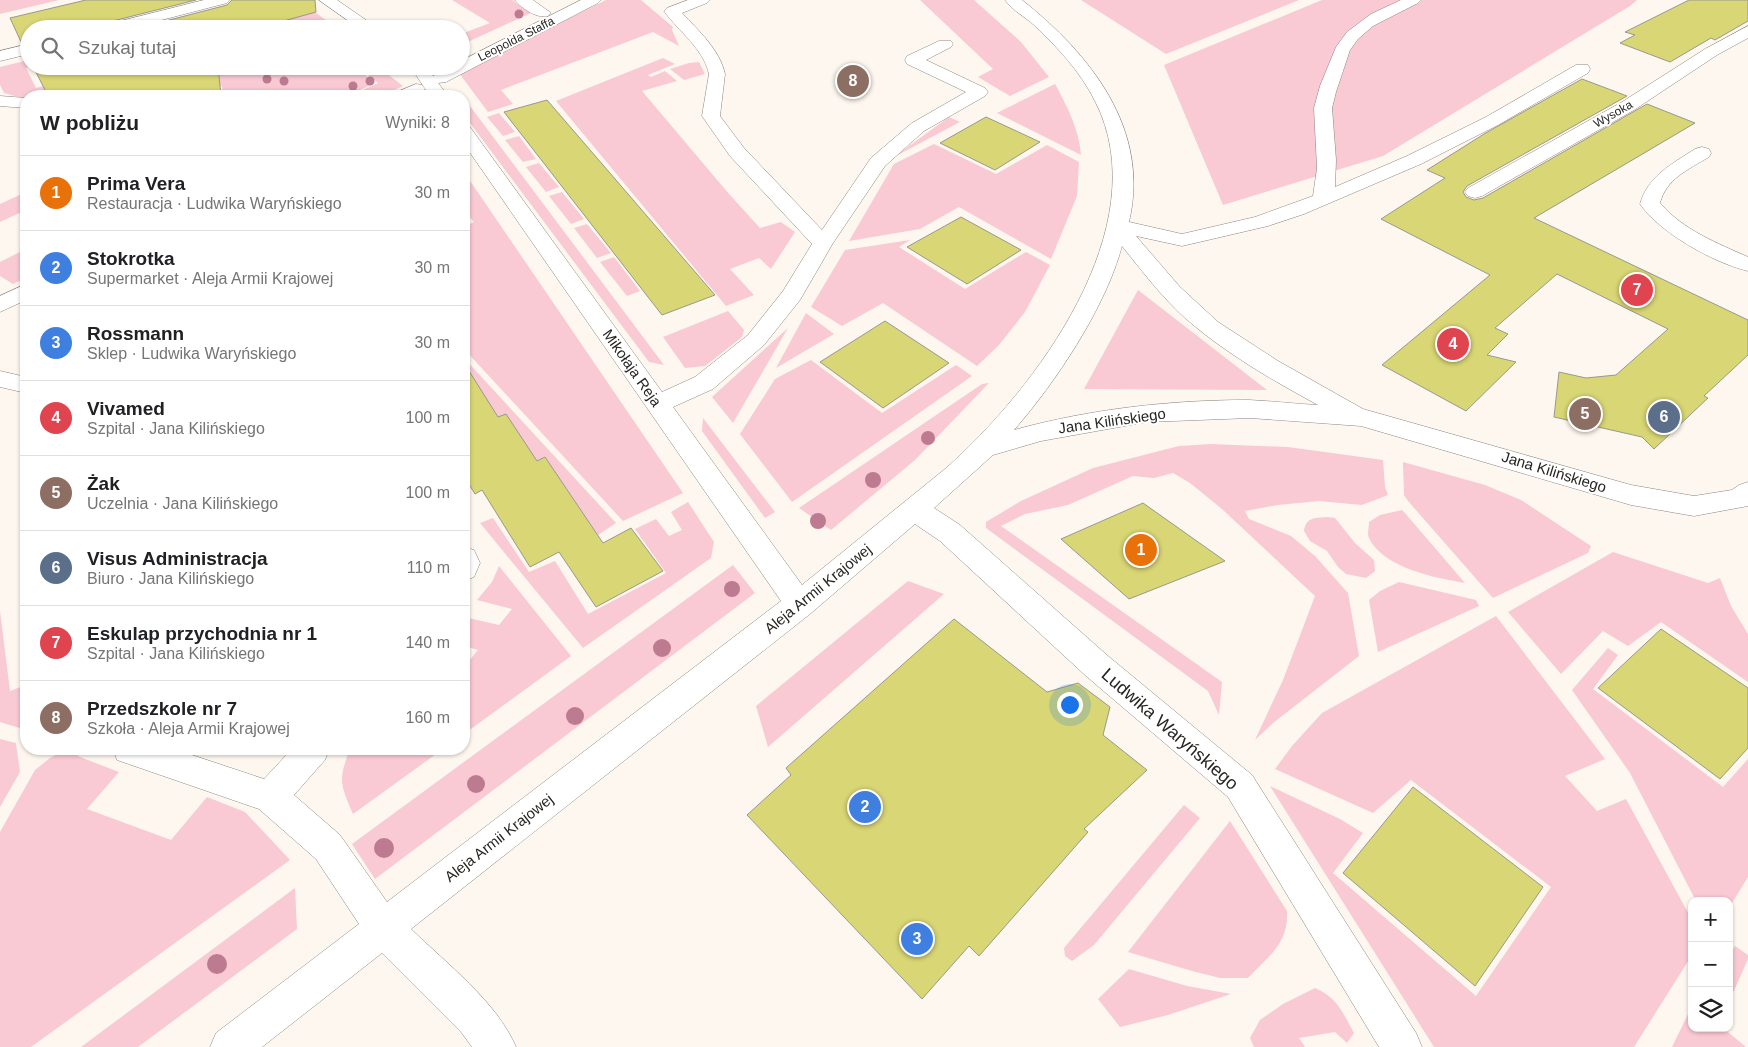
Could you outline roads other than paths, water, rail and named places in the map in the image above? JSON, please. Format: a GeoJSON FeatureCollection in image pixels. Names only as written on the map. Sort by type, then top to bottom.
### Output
{"type":"FeatureCollection","features":[{"type":"Feature","properties":{"kind":"street"},"geometry":{"type":"LineString","coordinates":[[143,20],[222,0]]}},
{"type":"Feature","properties":{"kind":"street"},"geometry":{"type":"LineString","coordinates":[[328,0],[358,20]]}},
{"type":"Feature","properties":{"kind":"street"},"geometry":{"type":"LineString","coordinates":[[523,0],[543,13]]}},
{"type":"Feature","properties":{"kind":"street","name":"Leopolda Staffa"},"geometry":{"type":"LineString","coordinates":[[470,63],[593,0]]}},
{"type":"Feature","properties":{"kind":"street"},"geometry":{"type":"LineString","coordinates":[[702,0],[667,6],[716,66],[716,88],[710,110],[714,122],[736,152],[823,243]]}},
{"type":"Feature","properties":{"kind":"street","name":"Aleja Armii Krajowej"},"geometry":{"type":"LineString","coordinates":[[230,1047],[800,606],[984,448],[1038,384],[1080,316],[1107,264],[1117,226],[1124,187],[1120,144],[1104,100],[1079,60],[1042,23],[1013,0]]}},
{"type":"Feature","properties":{"kind":"street"},"geometry":{"type":"LineString","coordinates":[[1322,200],[1327,180],[1328,159],[1323,120],[1323,103],[1345,44],[1353,34],[1375,18],[1413,0]]}},
{"type":"Feature","properties":{"kind":"street","name":"Wysoka"},"geometry":{"type":"LineString","coordinates":[[1475,192],[1628,106],[1711,52],[1748,31]]}},
{"type":"Feature","properties":{"kind":"street"},"geometry":{"type":"LineString","coordinates":[[658,404],[704,382],[756,340],[792,295],[823,243],[870,173],[891,149],[934,116],[979,92],[913,60],[945,44]]}},
{"type":"Feature","properties":{"kind":"street"},"geometry":{"type":"LineString","coordinates":[[0,56],[20,50]]}},
{"type":"Feature","properties":{"kind":"street"},"geometry":{"type":"LineString","coordinates":[[1117,226],[1182,240],[1261,222],[1322,200],[1414,160],[1492,121],[1582,69]]}},
{"type":"Feature","properties":{"kind":"street"},"geometry":{"type":"LineString","coordinates":[[424,75],[435,90]]}},
{"type":"Feature","properties":{"kind":"street","name":"Leopolda Staffa"},"geometry":{"type":"LineString","coordinates":[[440,78],[446,75]]}},
{"type":"Feature","properties":{"kind":"street"},"geometry":{"type":"LineString","coordinates":[[0,101],[20,103]]}},
{"type":"Feature","properties":{"kind":"street","name":"Mikołaja Reja"},"geometry":{"type":"LineString","coordinates":[[470,140],[800,606]]}},
{"type":"Feature","properties":{"kind":"street"},"geometry":{"type":"LineString","coordinates":[[1702,153],[1658,183],[1651,196],[1650,204],[1659,216],[1683,232],[1748,265]]}},
{"type":"Feature","properties":{"kind":"street","name":"Jana Kilińskiego"},"geometry":{"type":"LineString","coordinates":[[1117,226],[1148,265],[1191,311],[1243,351],[1361,417]]}},
{"type":"Feature","properties":{"kind":"street"},"geometry":{"type":"LineString","coordinates":[[0,305],[20,294]]}},
{"type":"Feature","properties":{"kind":"street"},"geometry":{"type":"LineString","coordinates":[[0,379],[20,384]]}},
{"type":"Feature","properties":{"kind":"street","name":"Jana Kilińskiego"},"geometry":{"type":"LineString","coordinates":[[984,448],[1041,432],[1147,413],[1250,409],[1361,417],[1449,440],[1631,494],[1694,506],[1739,499],[1748,492]]}},
{"type":"Feature","properties":{"kind":"street","name":"Ludwika Waryńskiego"},"geometry":{"type":"LineString","coordinates":[[914,509],[950,533],[1098,666],[1240,786],[1402,1047]]}},
{"type":"Feature","properties":{"kind":"street"},"geometry":{"type":"LineString","coordinates":[[147,755],[270,797],[328,847],[383,928],[475,1018],[496,1047]]}},
{"type":"Feature","properties":{"kind":"street"},"geometry":{"type":"LineString","coordinates":[[270,797],[308,755]]}},
{"type":"Feature","properties":{"kind":"place","name":"Przedszkole nr 7"},"geometry":{"type":"Point","coordinates":[853,81]}},
{"type":"Feature","properties":{"kind":"place","name":"Eskulap przychodnia nr 1"},"geometry":{"type":"Point","coordinates":[1637,290]}},
{"type":"Feature","properties":{"kind":"place","name":"Vivamed"},"geometry":{"type":"Point","coordinates":[1453,344]}},
{"type":"Feature","properties":{"kind":"place","name":"Żak"},"geometry":{"type":"Point","coordinates":[1585,414]}},
{"type":"Feature","properties":{"kind":"place","name":"Visus Administracja"},"geometry":{"type":"Point","coordinates":[1664,417]}},
{"type":"Feature","properties":{"kind":"place","name":"Prima Vera"},"geometry":{"type":"Point","coordinates":[1141,550]}},
{"type":"Feature","properties":{"kind":"place","name":"Stokrotka"},"geometry":{"type":"Point","coordinates":[865,807]}},
{"type":"Feature","properties":{"kind":"place","name":"Rossmann"},"geometry":{"type":"Point","coordinates":[917,939]}}]}
